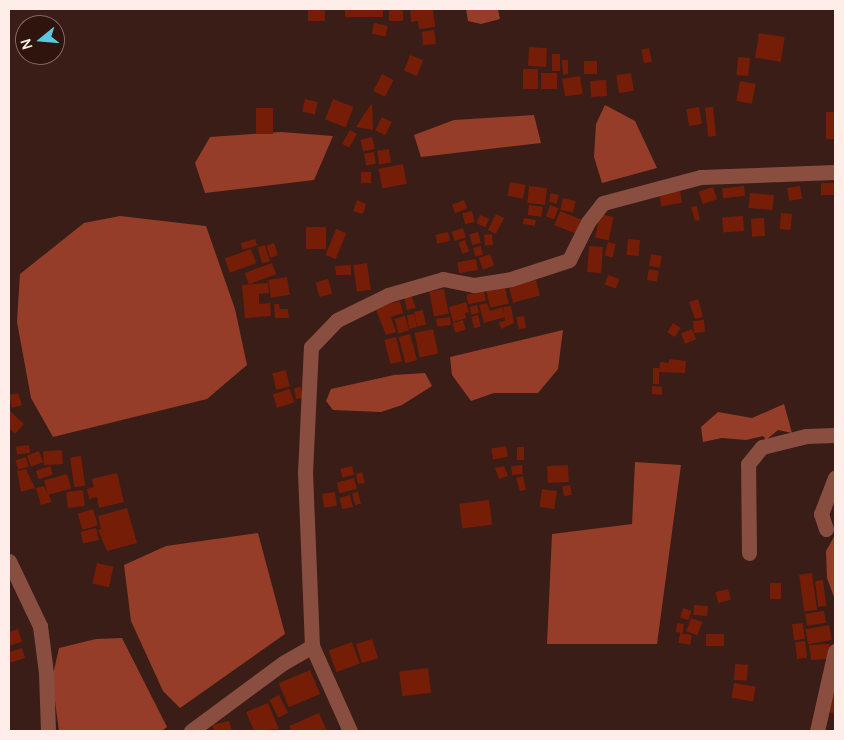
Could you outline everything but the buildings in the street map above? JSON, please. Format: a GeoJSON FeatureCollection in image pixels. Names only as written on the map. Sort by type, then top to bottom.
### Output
{"type":"FeatureCollection","features":[{"type":"Feature","properties":{"kind":"street"},"geometry":{"type":"LineString","coordinates":[[350,731],[312,646],[305,473],[311,348],[337,320],[388,295],[443,279],[474,285],[511,279],[569,260],[588,222],[603,203],[701,177],[835,172]]}},
{"type":"Feature","properties":{"kind":"street"},"geometry":{"type":"LineString","coordinates":[[749,553],[748,464],[762,447],[806,436],[835,435]]}},
{"type":"Feature","properties":{"kind":"street"},"geometry":{"type":"LineString","coordinates":[[826,529],[821,514],[835,478]]}},
{"type":"Feature","properties":{"kind":"street"},"geometry":{"type":"LineString","coordinates":[[9,561],[40,626],[46,673],[48,731]]}},
{"type":"Feature","properties":{"kind":"street"},"geometry":{"type":"LineString","coordinates":[[191,731],[283,663],[312,646]]}},
{"type":"Feature","properties":{"kind":"street"},"geometry":{"type":"LineString","coordinates":[[817,731],[835,651]]}},
{"type":"Feature","properties":{"kind":"shaded area"},"geometry":{"type":"Polygon","coordinates":[[[466,9],[498,9],[500,19],[481,24],[468,21],[466,9]]]}},
{"type":"Feature","properties":{"kind":"shaded area"},"geometry":{"type":"Polygon","coordinates":[[[605,105],[635,121],[657,168],[602,183],[594,157],[596,124],[605,105]]]}},
{"type":"Feature","properties":{"kind":"shaded area"},"geometry":{"type":"Polygon","coordinates":[[[534,115],[541,143],[421,157],[414,135],[454,120],[534,115]]]}},
{"type":"Feature","properties":{"kind":"shaded area"},"geometry":{"type":"Polygon","coordinates":[[[281,132],[333,136],[314,180],[205,193],[195,163],[210,137],[281,132]]]}},
{"type":"Feature","properties":{"kind":"shaded area"},"geometry":{"type":"Polygon","coordinates":[[[120,216],[206,226],[235,309],[247,365],[207,399],[53,437],[31,398],[17,322],[20,274],[84,223],[120,216]]]}},
{"type":"Feature","properties":{"kind":"shaded area"},"geometry":{"type":"Polygon","coordinates":[[[563,330],[558,369],[538,393],[494,393],[471,401],[452,375],[450,357],[563,330]]]}},
{"type":"Feature","properties":{"kind":"shaded area"},"geometry":{"type":"Polygon","coordinates":[[[425,373],[432,386],[402,405],[381,412],[333,410],[326,401],[331,389],[394,375],[425,373]]]}},
{"type":"Feature","properties":{"kind":"shaded area"},"geometry":{"type":"Polygon","coordinates":[[[784,404],[792,433],[778,430],[766,440],[763,436],[746,440],[722,438],[703,442],[701,427],[718,412],[752,418],[784,404]]]}},
{"type":"Feature","properties":{"kind":"shaded area"},"geometry":{"type":"Polygon","coordinates":[[[635,462],[681,465],[657,644],[547,644],[552,534],[632,524],[635,462]]]}},
{"type":"Feature","properties":{"kind":"shaded area"},"geometry":{"type":"Polygon","coordinates":[[[258,533],[285,634],[180,708],[163,691],[131,621],[124,565],[166,546],[258,533]]]}},
{"type":"Feature","properties":{"kind":"shaded area"},"geometry":{"type":"Polygon","coordinates":[[[835,535],[834,597],[827,578],[826,551],[835,535]]]}},
{"type":"Feature","properties":{"kind":"shaded area"},"geometry":{"type":"Polygon","coordinates":[[[122,638],[167,727],[162,731],[59,731],[52,679],[59,648],[96,639],[122,638]]]}}]}
